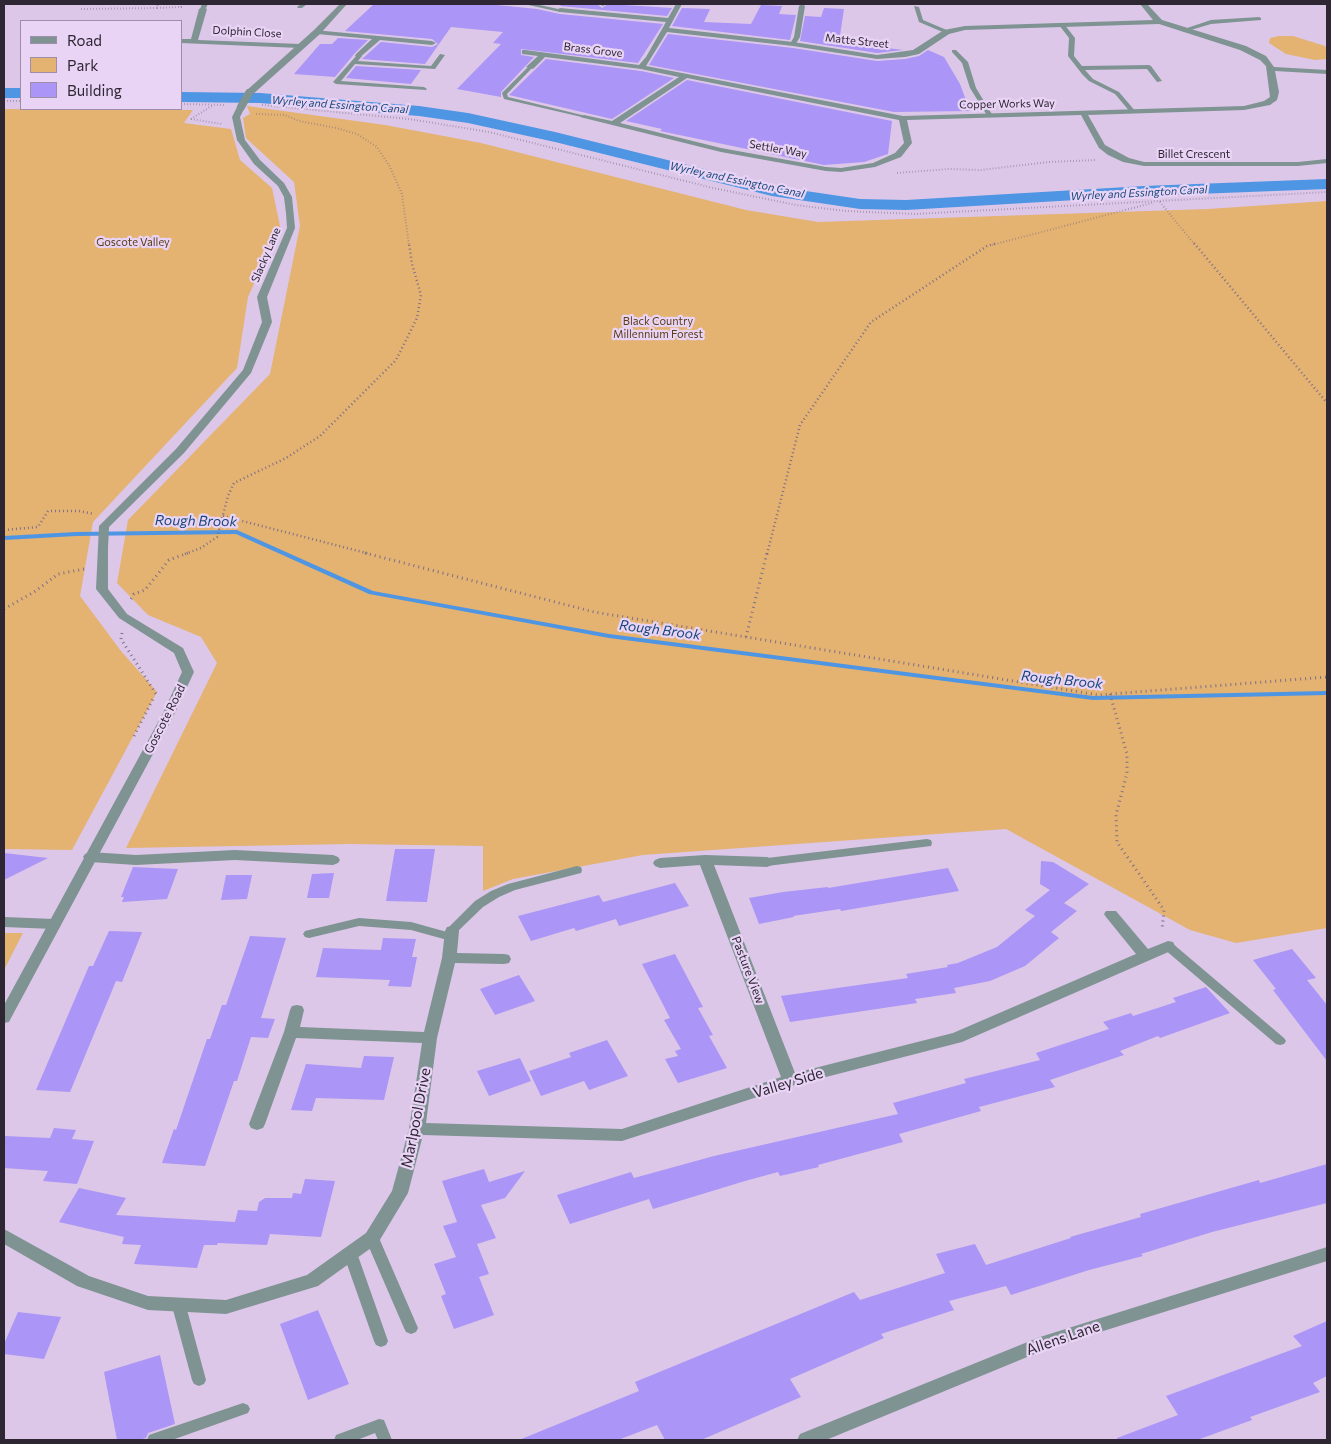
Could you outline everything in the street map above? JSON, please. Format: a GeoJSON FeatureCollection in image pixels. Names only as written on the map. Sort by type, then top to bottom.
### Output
{"type":"FeatureCollection","features":[{"type":"Feature","properties":{"kind":"street"},"geometry":{"type":"LineString","coordinates":[[236,120],[241,106],[249,93],[317,32],[344,4]]}},
{"type":"Feature","properties":{"kind":"street"},"geometry":{"type":"LineString","coordinates":[[594,13],[602,4]]}},
{"type":"Feature","properties":{"kind":"street"},"geometry":{"type":"LineString","coordinates":[[640,67],[649,58],[679,4]]}},
{"type":"Feature","properties":{"kind":"street"},"geometry":{"type":"LineString","coordinates":[[1143,4],[1159,22],[1254,52],[1270,65],[1271,69],[1327,72]]}},
{"type":"Feature","properties":{"kind":"street","name":"Dolphin Close"},"geometry":{"type":"LineString","coordinates":[[194,41],[204,6]]}},
{"type":"Feature","properties":{"kind":"street"},"geometry":{"type":"LineString","coordinates":[[560,10],[670,20]]}},
{"type":"Feature","properties":{"kind":"street","name":"Matte Street"},"geometry":{"type":"LineString","coordinates":[[666,30],[792,44],[877,57],[894,56],[924,49],[947,32],[976,27],[1159,22]]}},
{"type":"Feature","properties":{"kind":"street"},"geometry":{"type":"LineString","coordinates":[[317,32],[432,42]]}},
{"type":"Feature","properties":{"kind":"street"},"geometry":{"type":"LineString","coordinates":[[357,59],[378,38]]}},
{"type":"Feature","properties":{"kind":"street","name":"Dolphin Close"},"geometry":{"type":"LineString","coordinates":[[182,41],[300,46]]}},
{"type":"Feature","properties":{"kind":"street","name":"Brass Grove"},"geometry":{"type":"LineString","coordinates":[[524,52],[640,67]]}},
{"type":"Feature","properties":{"kind":"street"},"geometry":{"type":"LineString","coordinates":[[530,67],[543,55]]}},
{"type":"Feature","properties":{"kind":"street","name":"Copper Works Way"},"geometry":{"type":"LineString","coordinates":[[640,67],[903,118],[1244,108],[1267,103],[1274,98],[1275,92],[1271,69]]}},
{"type":"Feature","properties":{"kind":"street"},"geometry":{"type":"LineString","coordinates":[[614,124],[684,77]]}},
{"type":"Feature","properties":{"kind":"street","name":"Billet Crescent"},"geometry":{"type":"LineString","coordinates":[[1084,114],[1102,146],[1117,156],[1144,164],[1298,164],[1327,161]]}},
{"type":"Feature","properties":{"kind":"street","name":"Settler Way"},"geometry":{"type":"LineString","coordinates":[[584,117],[721,150],[826,169],[849,169],[876,165],[898,155],[908,143],[903,118]]}},
{"type":"Feature","properties":{"kind":"street","name":"Slacky Lane"},"geometry":{"type":"LineString","coordinates":[[102,548],[104,526],[180,451],[248,371],[267,322],[262,297],[291,228],[288,197],[280,185],[249,152],[241,140],[236,120]]}},
{"type":"Feature","properties":{"kind":"street","name":"Goscote Road"},"geometry":{"type":"LineString","coordinates":[[4,1018],[169,713],[188,672],[180,651],[123,616],[102,589],[102,548]]}},
{"type":"Feature","properties":{"kind":"street"},"geometry":{"type":"LineString","coordinates":[[90,858],[136,860],[235,855],[333,860]]}},
{"type":"Feature","properties":{"kind":"street"},"geometry":{"type":"LineString","coordinates":[[660,863],[705,860],[767,862]]}},
{"type":"Feature","properties":{"kind":"street","name":"Pasture View"},"geometry":{"type":"LineString","coordinates":[[705,860],[790,1080]]}},
{"type":"Feature","properties":{"kind":"street"},"geometry":{"type":"LineString","coordinates":[[1111,914],[1145,955]]}},
{"type":"Feature","properties":{"kind":"street"},"geometry":{"type":"LineString","coordinates":[[4,922],[54,924]]}},
{"type":"Feature","properties":{"kind":"street","name":"Marlpool Drive"},"geometry":{"type":"LineString","coordinates":[[4,1236],[83,1281],[148,1303],[226,1307],[312,1281],[372,1238],[400,1193],[417,1129],[430,1038],[449,958],[452,934]]}},
{"type":"Feature","properties":{"kind":"street","name":"Valley Side"},"geometry":{"type":"LineString","coordinates":[[417,1129],[622,1135],[790,1080],[957,1038],[1168,946]]}},
{"type":"Feature","properties":{"kind":"street"},"geometry":{"type":"LineString","coordinates":[[449,958],[504,959]]}},
{"type":"Feature","properties":{"kind":"street"},"geometry":{"type":"LineString","coordinates":[[256,1124],[291,1032],[297,1010]]}},
{"type":"Feature","properties":{"kind":"street"},"geometry":{"type":"LineString","coordinates":[[291,1032],[430,1038]]}},
{"type":"Feature","properties":{"kind":"street","name":"Allens Lane"},"geometry":{"type":"LineString","coordinates":[[806,1440],[1046,1342],[1327,1254]]}},
{"type":"Feature","properties":{"kind":"lane"},"geometry":{"type":"LineString","coordinates":[[527,4],[560,10]]}},
{"type":"Feature","properties":{"kind":"lane"},"geometry":{"type":"LineString","coordinates":[[792,44],[797,36],[802,6]]}},
{"type":"Feature","properties":{"kind":"lane"},"geometry":{"type":"LineString","coordinates":[[916,7],[921,21],[947,32]]}},
{"type":"Feature","properties":{"kind":"lane"},"geometry":{"type":"LineString","coordinates":[[1184,30],[1211,22],[1259,19]]}},
{"type":"Feature","properties":{"kind":"lane"},"geometry":{"type":"LineString","coordinates":[[1062,25],[1072,38],[1071,56],[1091,80],[1117,93],[1133,112]]}},
{"type":"Feature","properties":{"kind":"lane"},"geometry":{"type":"LineString","coordinates":[[954,51],[965,62],[973,88],[990,116]]}},
{"type":"Feature","properties":{"kind":"lane"},"geometry":{"type":"LineString","coordinates":[[424,89],[336,82],[357,59],[433,68],[442,55]]}},
{"type":"Feature","properties":{"kind":"lane"},"geometry":{"type":"LineString","coordinates":[[530,67],[504,94],[506,98],[584,117]]}},
{"type":"Feature","properties":{"kind":"lane"},"geometry":{"type":"LineString","coordinates":[[1081,68],[1149,67],[1159,81]]}},
{"type":"Feature","properties":{"kind":"lane"},"geometry":{"type":"LineString","coordinates":[[767,862],[927,843]]}},
{"type":"Feature","properties":{"kind":"lane"},"geometry":{"type":"LineString","coordinates":[[310,934],[359,922],[411,926],[452,934],[479,904],[495,894],[512,887],[577,870]]}},
{"type":"Feature","properties":{"kind":"lane"},"geometry":{"type":"LineString","coordinates":[[1168,946],[1280,1041]]}},
{"type":"Feature","properties":{"kind":"lane"},"geometry":{"type":"LineString","coordinates":[[372,1238],[411,1328]]}},
{"type":"Feature","properties":{"kind":"lane"},"geometry":{"type":"LineString","coordinates":[[350,1253],[381,1341]]}},
{"type":"Feature","properties":{"kind":"lane"},"geometry":{"type":"LineString","coordinates":[[179,1306],[199,1380]]}},
{"type":"Feature","properties":{"kind":"lane"},"geometry":{"type":"LineString","coordinates":[[154,1440],[243,1409]]}},
{"type":"Feature","properties":{"kind":"lane"},"geometry":{"type":"LineString","coordinates":[[341,1440],[379,1424],[385,1440]]}},
{"type":"Feature","properties":{"kind":"path"},"geometry":{"type":"LineString","coordinates":[[157,8],[158,4]]}},
{"type":"Feature","properties":{"kind":"path"},"geometry":{"type":"LineString","coordinates":[[81,9],[182,7],[182,4]]}},
{"type":"Feature","properties":{"kind":"path"},"geometry":{"type":"LineString","coordinates":[[4,101],[20,101]]}},
{"type":"Feature","properties":{"kind":"path"},"geometry":{"type":"LineString","coordinates":[[130,743],[157,692],[121,639],[123,616],[134,594],[145,590],[169,560],[200,548],[217,537],[228,496],[234,483],[249,474],[286,458],[320,436],[358,400],[396,360],[417,318],[421,295],[412,264],[402,194],[390,167],[377,148],[357,134],[271,113],[250,114],[236,120],[214,124],[191,119],[213,105],[182,104]]}},
{"type":"Feature","properties":{"kind":"path"},"geometry":{"type":"LineString","coordinates":[[271,113],[282,106]]}},
{"type":"Feature","properties":{"kind":"path"},"geometry":{"type":"LineString","coordinates":[[876,165],[884,171],[904,174],[948,169],[994,169],[1049,162],[1102,160],[1117,156]]}},
{"type":"Feature","properties":{"kind":"path"},"geometry":{"type":"LineString","coordinates":[[746,637],[800,425],[871,322],[987,246],[1160,201],[1327,403]]}},
{"type":"Feature","properties":{"kind":"path"},"geometry":{"type":"LineString","coordinates":[[4,530],[38,527],[48,511],[79,511],[112,518]]}},
{"type":"Feature","properties":{"kind":"path"},"geometry":{"type":"LineString","coordinates":[[223,516],[594,612],[1111,697],[1327,677]]}},
{"type":"Feature","properties":{"kind":"path"},"geometry":{"type":"LineString","coordinates":[[4,609],[34,592],[58,574],[102,564]]}},
{"type":"Feature","properties":{"kind":"path"},"geometry":{"type":"LineString","coordinates":[[1111,697],[1127,754],[1127,773],[1116,815],[1117,842],[1164,910],[1163,927],[1145,955]]}},
{"type":"Feature","properties":{"kind":"green space"},"geometry":{"type":"Polygon","coordinates":[[[1293,36],[1325,46],[1327,49],[1327,59],[1315,60],[1286,54],[1269,43],[1270,38],[1293,36]]]}},
{"type":"Feature","properties":{"kind":"green space","name":"Black Country Millennium Forest"},"geometry":{"type":"Polygon","coordinates":[[[247,106],[385,125],[481,143],[746,210],[818,222],[1208,209],[1327,201],[1327,928],[1236,943],[1190,930],[1006,829],[643,855],[513,879],[483,891],[483,846],[349,844],[126,848],[217,663],[201,637],[148,615],[117,583],[128,520],[270,374],[300,226],[294,182],[246,138],[243,118],[250,114],[247,106]]]}},
{"type":"Feature","properties":{"kind":"green space","name":"Goscote Valley"},"geometry":{"type":"Polygon","coordinates":[[[4,109],[193,110],[184,123],[231,129],[240,160],[272,188],[280,226],[248,297],[237,368],[93,522],[80,596],[121,651],[157,692],[72,850],[4,849],[4,109]]]}},
{"type":"Feature","properties":{"kind":"green space"},"geometry":{"type":"Polygon","coordinates":[[[4,933],[23,933],[4,970],[4,933]]]}},
{"type":"Feature","properties":{"kind":"building"},"geometry":{"type":"Polygon","coordinates":[[[374,4],[487,4],[537,9],[560,14],[663,24],[638,63],[521,49],[521,55],[534,57],[501,92],[501,97],[457,89],[501,44],[493,43],[503,32],[451,27],[425,64],[362,59],[381,42],[432,47],[438,44],[432,39],[345,31],[374,4]]]}},
{"type":"Feature","properties":{"kind":"building"},"geometry":{"type":"Polygon","coordinates":[[[562,4],[597,4],[602,8],[608,4],[672,8],[667,16],[560,6],[562,4]]]}},
{"type":"Feature","properties":{"kind":"building"},"geometry":{"type":"Polygon","coordinates":[[[761,5],[782,6],[779,14],[796,15],[790,40],[672,26],[682,8],[710,9],[704,22],[751,24],[761,5]]]}},
{"type":"Feature","properties":{"kind":"building"},"geometry":{"type":"Polygon","coordinates":[[[824,8],[844,9],[839,42],[903,50],[877,53],[800,41],[805,16],[821,17],[824,8]]]}},
{"type":"Feature","properties":{"kind":"building"},"geometry":{"type":"Polygon","coordinates":[[[668,34],[793,48],[877,61],[919,56],[928,50],[944,57],[960,84],[970,111],[894,112],[649,65],[668,34]]]}},
{"type":"Feature","properties":{"kind":"building"},"geometry":{"type":"Polygon","coordinates":[[[338,38],[368,40],[335,77],[294,74],[320,44],[332,44],[338,38]]]}},
{"type":"Feature","properties":{"kind":"building"},"geometry":{"type":"Polygon","coordinates":[[[546,59],[641,71],[674,78],[612,119],[509,95],[546,59]]]}},
{"type":"Feature","properties":{"kind":"building"},"geometry":{"type":"Polygon","coordinates":[[[356,66],[421,70],[411,84],[346,78],[356,66]]]}},
{"type":"Feature","properties":{"kind":"building"},"geometry":{"type":"Polygon","coordinates":[[[687,80],[892,121],[888,154],[864,162],[824,165],[660,131],[662,129],[626,121],[687,80]]]}},
{"type":"Feature","properties":{"kind":"building"},"geometry":{"type":"Polygon","coordinates":[[[395,849],[435,849],[427,902],[386,901],[395,849]]]}},
{"type":"Feature","properties":{"kind":"building"},"geometry":{"type":"Polygon","coordinates":[[[4,853],[48,858],[4,880],[4,853]]]}},
{"type":"Feature","properties":{"kind":"building"},"geometry":{"type":"Polygon","coordinates":[[[1041,861],[1053,862],[1089,884],[1064,903],[1077,911],[1051,932],[1059,938],[1025,966],[990,981],[954,988],[956,993],[915,999],[917,1003],[790,1022],[781,996],[908,978],[906,974],[948,967],[947,965],[958,963],[997,947],[1035,916],[1025,910],[1050,890],[1040,884],[1041,861]]]}},
{"type":"Feature","properties":{"kind":"building"},"geometry":{"type":"Polygon","coordinates":[[[133,867],[178,869],[167,899],[122,902],[124,897],[121,897],[133,867]]]}},
{"type":"Feature","properties":{"kind":"building"},"geometry":{"type":"Polygon","coordinates":[[[948,868],[959,891],[841,911],[840,909],[793,916],[759,924],[749,898],[783,892],[828,888],[948,868]]]}},
{"type":"Feature","properties":{"kind":"building"},"geometry":{"type":"Polygon","coordinates":[[[334,873],[329,898],[307,898],[312,874],[334,873]]]}},
{"type":"Feature","properties":{"kind":"building"},"geometry":{"type":"Polygon","coordinates":[[[226,875],[252,875],[247,899],[221,900],[226,875]]]}},
{"type":"Feature","properties":{"kind":"building"},"geometry":{"type":"Polygon","coordinates":[[[675,883],[689,906],[619,926],[616,919],[576,931],[574,928],[531,941],[518,916],[599,895],[603,902],[675,883]]]}},
{"type":"Feature","properties":{"kind":"building"},"geometry":{"type":"Polygon","coordinates":[[[109,931],[142,932],[122,982],[116,981],[70,1092],[36,1090],[89,966],[93,966],[109,931]]]}},
{"type":"Feature","properties":{"kind":"building"},"geometry":{"type":"Polygon","coordinates":[[[250,936],[286,938],[261,1018],[275,1019],[268,1038],[251,1037],[237,1081],[234,1081],[205,1166],[162,1163],[174,1129],[176,1130],[207,1039],[210,1039],[222,1005],[226,1005],[250,936]]]}},
{"type":"Feature","properties":{"kind":"building"},"geometry":{"type":"Polygon","coordinates":[[[383,938],[416,939],[412,957],[417,957],[411,987],[388,986],[390,980],[316,977],[323,948],[381,950],[383,938]]]}},
{"type":"Feature","properties":{"kind":"building"},"geometry":{"type":"Polygon","coordinates":[[[1292,949],[1316,978],[1307,980],[1327,1005],[1327,1061],[1273,990],[1276,989],[1253,960],[1292,949]]]}},
{"type":"Feature","properties":{"kind":"building"},"geometry":{"type":"Polygon","coordinates":[[[675,954],[703,1007],[698,1008],[713,1035],[709,1036],[727,1068],[678,1083],[665,1059],[678,1056],[675,1051],[681,1049],[664,1020],[670,1018],[642,964],[675,954]]]}},
{"type":"Feature","properties":{"kind":"building"},"geometry":{"type":"Polygon","coordinates":[[[519,975],[535,1001],[495,1015],[480,989],[519,975]]]}},
{"type":"Feature","properties":{"kind":"building"},"geometry":{"type":"Polygon","coordinates":[[[1206,987],[1230,1013],[1160,1038],[1158,1036],[1120,1051],[1124,1055],[1050,1080],[1055,1087],[979,1107],[981,1111],[899,1134],[903,1142],[818,1165],[819,1167],[780,1176],[778,1172],[653,1209],[649,1199],[570,1224],[557,1195],[631,1172],[634,1178],[714,1156],[898,1114],[893,1103],[966,1083],[964,1079],[1040,1060],[1036,1053],[1109,1029],[1103,1022],[1131,1013],[1133,1016],[1176,1002],[1173,998],[1206,987]]]}},
{"type":"Feature","properties":{"kind":"building"},"geometry":{"type":"Polygon","coordinates":[[[607,1040],[628,1076],[589,1090],[584,1081],[541,1096],[529,1071],[571,1057],[569,1053],[607,1040]]]}},
{"type":"Feature","properties":{"kind":"building"},"geometry":{"type":"Polygon","coordinates":[[[364,1056],[394,1057],[384,1100],[316,1098],[312,1111],[291,1110],[306,1064],[361,1068],[364,1056]]]}},
{"type":"Feature","properties":{"kind":"building"},"geometry":{"type":"Polygon","coordinates":[[[520,1058],[531,1081],[489,1096],[477,1071],[520,1058]]]}},
{"type":"Feature","properties":{"kind":"building"},"geometry":{"type":"Polygon","coordinates":[[[54,1128],[76,1130],[72,1139],[94,1141],[77,1184],[43,1181],[48,1171],[4,1168],[4,1136],[50,1138],[54,1128]]]}},
{"type":"Feature","properties":{"kind":"building"},"geometry":{"type":"Polygon","coordinates":[[[1327,1164],[1327,1203],[1212,1232],[1141,1254],[1143,1256],[1089,1270],[1011,1295],[1006,1286],[949,1301],[954,1310],[881,1334],[884,1338],[790,1379],[801,1397],[701,1440],[665,1440],[657,1425],[618,1440],[519,1440],[639,1391],[635,1382],[854,1292],[860,1300],[945,1273],[936,1254],[975,1244],[986,1265],[1070,1237],[1141,1217],[1140,1214],[1259,1180],[1260,1183],[1327,1164]]]}},
{"type":"Feature","properties":{"kind":"building"},"geometry":{"type":"Polygon","coordinates":[[[484,1169],[489,1182],[525,1171],[505,1198],[481,1205],[496,1238],[477,1244],[489,1274],[479,1277],[494,1315],[454,1329],[441,1296],[446,1294],[434,1264],[456,1257],[443,1226],[457,1222],[442,1181],[484,1169]]]}},
{"type":"Feature","properties":{"kind":"building"},"geometry":{"type":"Polygon","coordinates":[[[305,1179],[335,1181],[321,1237],[270,1234],[267,1245],[218,1243],[217,1245],[204,1245],[197,1268],[134,1264],[141,1245],[122,1244],[124,1237],[59,1222],[79,1188],[126,1198],[116,1215],[235,1222],[238,1210],[257,1211],[259,1202],[265,1198],[292,1198],[293,1193],[301,1194],[305,1179]]]}},
{"type":"Feature","properties":{"kind":"building"},"geometry":{"type":"Polygon","coordinates":[[[318,1310],[349,1384],[308,1400],[280,1324],[318,1310]]]}},
{"type":"Feature","properties":{"kind":"building"},"geometry":{"type":"Polygon","coordinates":[[[18,1312],[61,1317],[44,1359],[4,1354],[4,1344],[18,1312]]]}},
{"type":"Feature","properties":{"kind":"building"},"geometry":{"type":"Polygon","coordinates":[[[1327,1321],[1327,1376],[1313,1383],[1320,1392],[1250,1417],[1252,1420],[1197,1440],[1117,1440],[1117,1438],[1178,1415],[1166,1396],[1302,1346],[1293,1336],[1327,1321]]]}},
{"type":"Feature","properties":{"kind":"building"},"geometry":{"type":"Polygon","coordinates":[[[160,1355],[175,1424],[148,1433],[146,1438],[139,1440],[117,1440],[104,1372],[160,1355]]]}},
{"type":"Feature","properties":{"kind":"waterway","name":"Wyrley and Essington Canal"},"geometry":{"type":"LineString","coordinates":[[4,93],[20,93]]}},
{"type":"Feature","properties":{"kind":"waterway","name":"Wyrley and Essington Canal"},"geometry":{"type":"LineString","coordinates":[[182,97],[260,98],[419,111],[468,118],[555,137],[772,191],[860,204],[906,205],[1144,191],[1327,184]]}},
{"type":"Feature","properties":{"kind":"waterway","name":"Rough Brook"},"geometry":{"type":"LineString","coordinates":[[4,538],[76,534],[237,532],[371,593],[609,636],[1093,698],[1327,693]]}}]}
